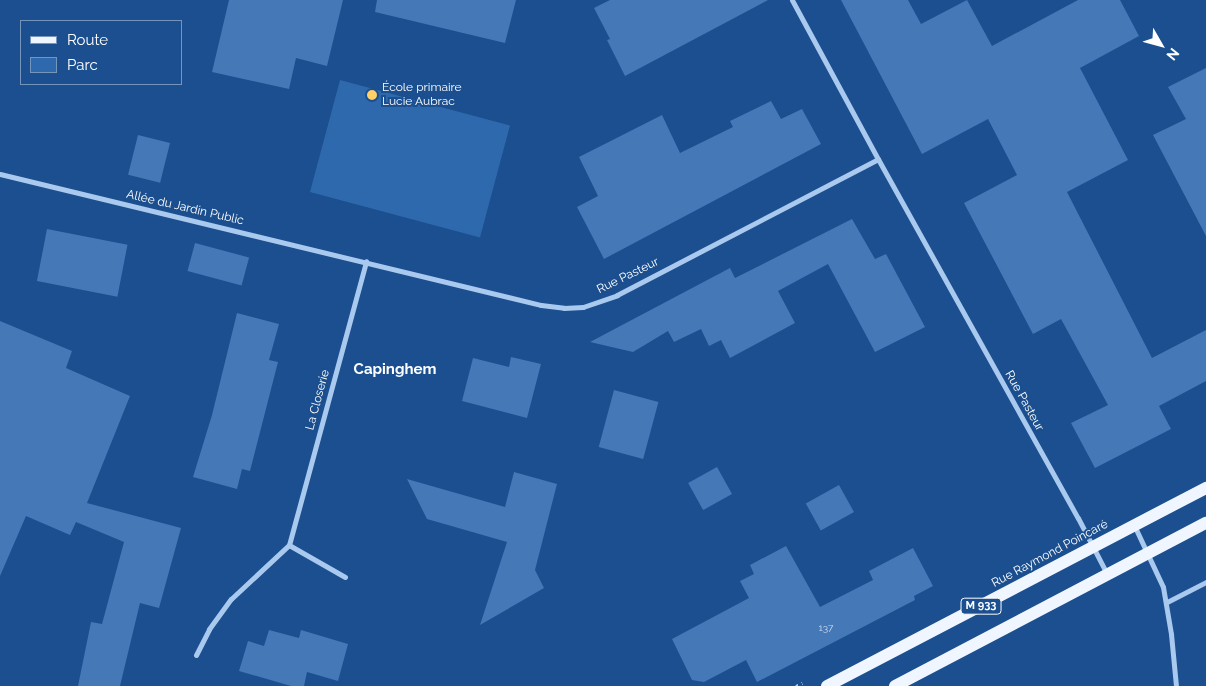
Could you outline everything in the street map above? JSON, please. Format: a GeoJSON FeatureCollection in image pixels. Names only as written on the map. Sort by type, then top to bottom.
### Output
{"type":"FeatureCollection","features":[{"type":"Feature","properties":{"kind":"main road","name":"Rue Raymond Poincaré"},"geometry":{"type":"LineString","coordinates":[[827,686],[1206,488]]}},
{"type":"Feature","properties":{"kind":"main road","name":"M 933"},"geometry":{"type":"LineString","coordinates":[[895,686],[1206,523]]}},
{"type":"Feature","properties":{"kind":"street","name":"Rue Pasteur"},"geometry":{"type":"LineString","coordinates":[[792,0],[1106,574]]}},
{"type":"Feature","properties":{"kind":"street","name":"Rue Pasteur"},"geometry":{"type":"LineString","coordinates":[[366,261],[541,305],[564,308],[583,307],[617,295],[878,159]]}},
{"type":"Feature","properties":{"kind":"street","name":"Allée du Jardin Public"},"geometry":{"type":"LineString","coordinates":[[0,174],[366,261]]}},
{"type":"Feature","properties":{"kind":"street","name":"La Closerie"},"geometry":{"type":"LineString","coordinates":[[289,545],[366,261]]}},
{"type":"Feature","properties":{"kind":"street"},"geometry":{"type":"LineString","coordinates":[[1134,524],[1148,552],[1167,602],[1176,686]]}},
{"type":"Feature","properties":{"kind":"street"},"geometry":{"type":"LineString","coordinates":[[196,654],[209,628],[231,599],[289,545],[345,577]]}},
{"type":"Feature","properties":{"kind":"street"},"geometry":{"type":"LineString","coordinates":[[1167,602],[1206,582]]}},
{"type":"Feature","properties":{"kind":"green space"},"geometry":{"type":"Polygon","coordinates":[[[340,80],[510,126],[480,238],[310,192],[340,80]]]}},
{"type":"Feature","properties":{"kind":"building"},"geometry":{"type":"Polygon","coordinates":[[[229,0],[343,0],[327,66],[296,58],[289,89],[212,72],[229,0]]]}},
{"type":"Feature","properties":{"kind":"building"},"geometry":{"type":"Polygon","coordinates":[[[377,0],[516,0],[505,43],[375,12],[377,0]]]}},
{"type":"Feature","properties":{"kind":"building"},"geometry":{"type":"Polygon","coordinates":[[[610,0],[768,0],[625,76],[607,40],[610,39],[594,8],[610,0]]]}},
{"type":"Feature","properties":{"kind":"building"},"geometry":{"type":"Polygon","coordinates":[[[841,0],[908,0],[921,24],[967,0],[992,46],[1078,0],[1120,0],[1139,36],[1080,68],[1128,160],[1067,192],[1152,358],[1206,330],[1206,381],[1159,406],[1171,429],[1095,468],[1071,423],[1108,405],[1061,319],[1033,334],[964,203],[1017,175],[988,119],[922,154],[841,0]]]}},
{"type":"Feature","properties":{"kind":"building"},"geometry":{"type":"Polygon","coordinates":[[[1206,68],[1206,236],[1153,135],[1186,119],[1168,87],[1206,68]]]}},
{"type":"Feature","properties":{"kind":"building"},"geometry":{"type":"Polygon","coordinates":[[[771,101],[781,119],[802,109],[821,144],[604,259],[577,207],[598,196],[579,157],[662,115],[680,153],[733,127],[730,121],[771,101]]]}},
{"type":"Feature","properties":{"kind":"building"},"geometry":{"type":"Polygon","coordinates":[[[138,135],[170,143],[160,183],[128,175],[138,135]]]}},
{"type":"Feature","properties":{"kind":"building"},"geometry":{"type":"Polygon","coordinates":[[[852,219],[875,259],[886,254],[925,327],[875,352],[828,264],[778,291],[795,323],[730,358],[721,340],[709,346],[701,329],[674,342],[668,331],[633,352],[590,342],[730,268],[735,278],[852,219]]]}},
{"type":"Feature","properties":{"kind":"building"},"geometry":{"type":"Polygon","coordinates":[[[47,229],[127,245],[117,297],[37,281],[47,229]]]}},
{"type":"Feature","properties":{"kind":"building"},"geometry":{"type":"Polygon","coordinates":[[[195,243],[249,257],[242,286],[187,271],[195,243]]]}},
{"type":"Feature","properties":{"kind":"building"},"geometry":{"type":"Polygon","coordinates":[[[237,313],[279,324],[269,360],[278,362],[250,471],[242,469],[237,489],[193,477],[212,415],[237,313]]]}},
{"type":"Feature","properties":{"kind":"building"},"geometry":{"type":"Polygon","coordinates":[[[0,321],[72,351],[66,368],[130,396],[87,503],[181,528],[159,608],[140,603],[120,686],[78,686],[91,622],[102,624],[124,542],[76,522],[70,535],[26,516],[0,576],[0,321]]]}},
{"type":"Feature","properties":{"kind":"building"},"geometry":{"type":"Polygon","coordinates":[[[511,357],[541,364],[527,418],[462,401],[473,358],[509,367],[511,357]]]}},
{"type":"Feature","properties":{"kind":"building"},"geometry":{"type":"Polygon","coordinates":[[[614,390],[658,402],[643,459],[599,447],[614,390]]]}},
{"type":"Feature","properties":{"kind":"building"},"geometry":{"type":"Polygon","coordinates":[[[717,467],[732,494],[703,510],[688,483],[717,467]]]}},
{"type":"Feature","properties":{"kind":"building"},"geometry":{"type":"Polygon","coordinates":[[[514,472],[557,484],[535,570],[544,588],[480,625],[507,542],[427,519],[407,479],[505,507],[514,472]]]}},
{"type":"Feature","properties":{"kind":"building"},"geometry":{"type":"Polygon","coordinates":[[[839,485],[854,512],[821,531],[806,503],[839,485]]]}},
{"type":"Feature","properties":{"kind":"building"},"geometry":{"type":"Polygon","coordinates":[[[786,546],[820,607],[873,580],[869,571],[913,548],[933,586],[914,596],[915,600],[757,682],[746,660],[704,682],[692,680],[672,639],[749,598],[740,581],[754,574],[750,565],[786,546]]]}},
{"type":"Feature","properties":{"kind":"building"},"geometry":{"type":"Polygon","coordinates":[[[269,630],[299,638],[301,630],[348,644],[338,681],[307,672],[304,686],[291,686],[239,671],[248,641],[264,646],[269,630]]]}},
{"type":"Feature","properties":{"kind":"place","name":"École primaire Lucie Aubrac"},"geometry":{"type":"Point","coordinates":[372,95]}},
{"type":"Feature","properties":{"kind":"district","name":"Capinghem"},"geometry":{"type":"Point","coordinates":[395,370]}}]}
